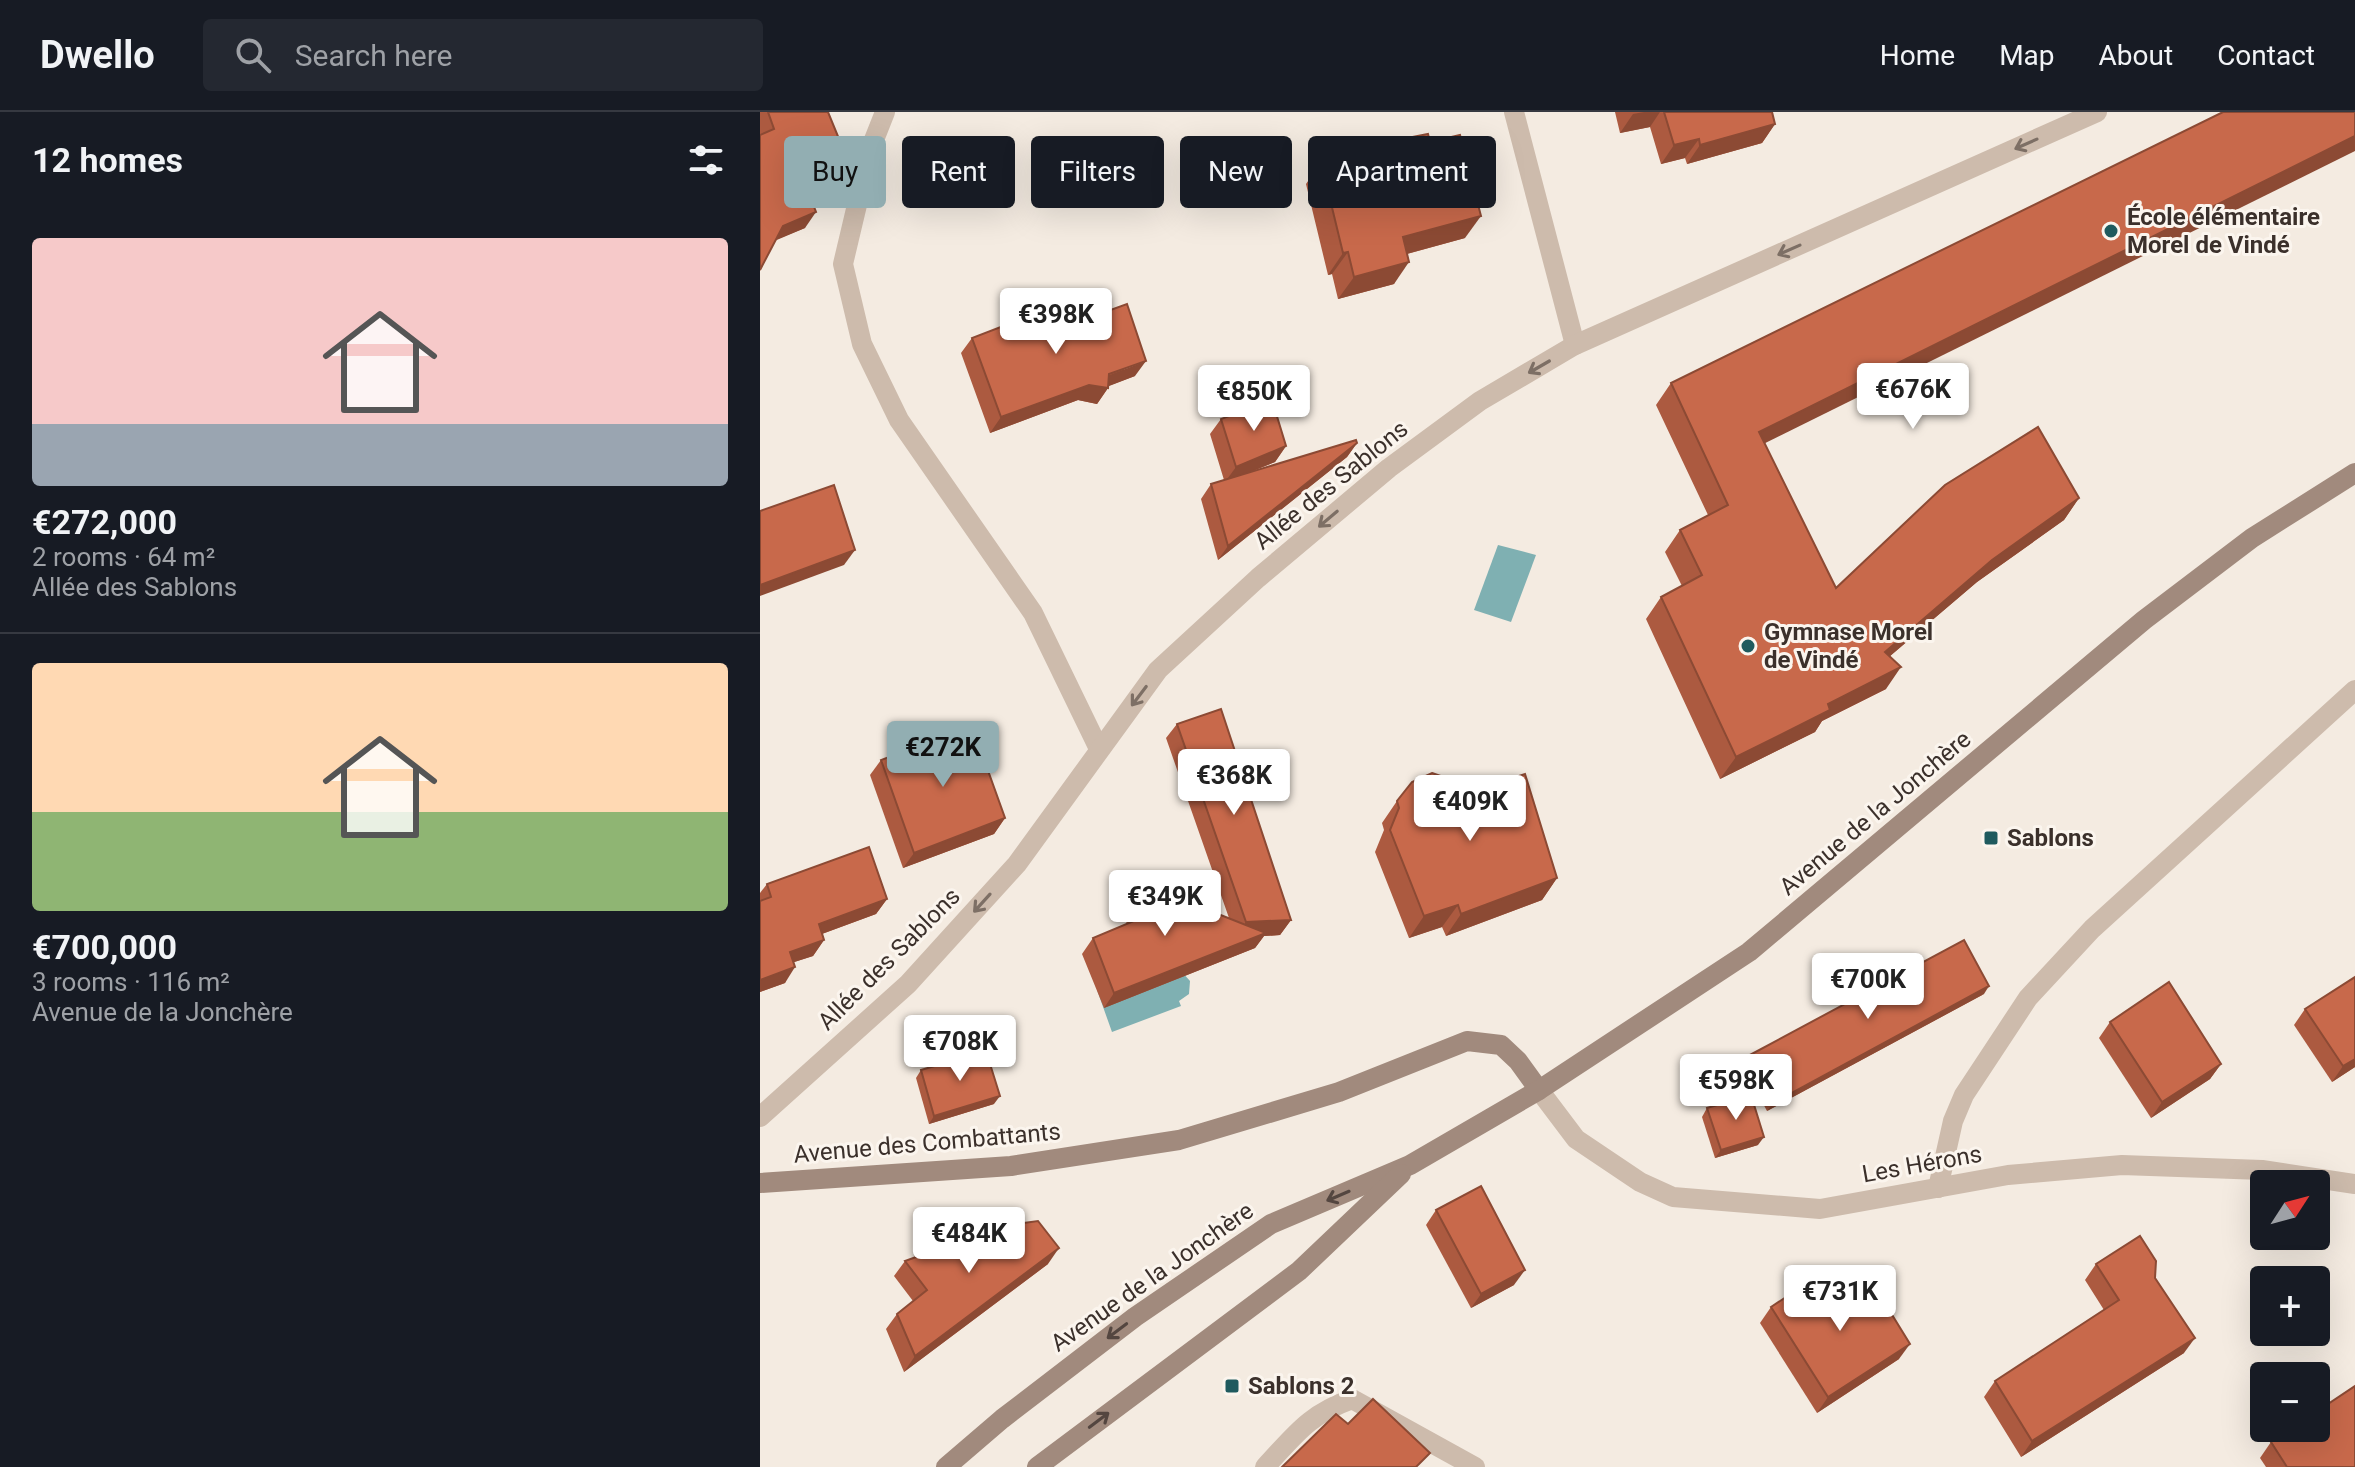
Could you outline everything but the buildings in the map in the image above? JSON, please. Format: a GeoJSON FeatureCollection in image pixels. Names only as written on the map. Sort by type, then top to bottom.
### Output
{"type":"FeatureCollection","features":[{"type":"Feature","properties":{"kind":"street"},"geometry":{"type":"LineString","coordinates":[[885,112],[870,150],[843,264],[862,344],[899,420],[1033,613],[1099,749]]}},
{"type":"Feature","properties":{"kind":"street"},"geometry":{"type":"LineString","coordinates":[[1514,112],[1575,345]]}},
{"type":"Feature","properties":{"kind":"street","name":"Allée des Sablons"},"geometry":{"type":"LineString","coordinates":[[760,1117],[908,984],[1017,864],[1158,670],[1258,578],[1389,468],[1469,410],[1575,345],[2097,112]]}},
{"type":"Feature","properties":{"kind":"street","name":"Avenue de la Jonchère"},"geometry":{"type":"LineString","coordinates":[[946,1467],[1002,1419],[1124,1325],[1271,1224],[1410,1165],[1539,1090],[1749,952],[2144,620],[2252,538],[2355,473]]}},
{"type":"Feature","properties":{"kind":"street"},"geometry":{"type":"LineString","coordinates":[[1938,1188],[1953,1121],[1964,1095],[2028,998],[2092,929],[2355,690]]}},
{"type":"Feature","properties":{"kind":"street","name":"Avenue des Combattants"},"geometry":{"type":"LineString","coordinates":[[760,1183],[1011,1166],[1179,1140],[1339,1092],[1467,1041],[1501,1045],[1518,1061],[1539,1090]]}},
{"type":"Feature","properties":{"kind":"street","name":"Les Hérons"},"geometry":{"type":"LineString","coordinates":[[1539,1090],[1576,1139],[1640,1182],[1673,1197],[1820,1209],[2008,1175],[2122,1165],[2262,1170],[2355,1184]]}},
{"type":"Feature","properties":{"kind":"street","name":"Avenue de la Jonchère"},"geometry":{"type":"LineString","coordinates":[[1037,1467],[1299,1271],[1410,1165]]}},
{"type":"Feature","properties":{"kind":"street"},"geometry":{"type":"LineString","coordinates":[[1265,1467],[1300,1429],[1325,1409],[1352,1399],[1475,1467]]}},
{"type":"Feature","properties":{"kind":"water"},"geometry":{"type":"Polygon","coordinates":[[[1498,545],[1536,555],[1511,622],[1474,610],[1498,545]]]}},
{"type":"Feature","properties":{"kind":"water"},"geometry":{"type":"Polygon","coordinates":[[[1181,971],[1190,981],[1189,994],[1179,1001],[1181,1006],[1112,1032],[1097,990],[1181,971]]]}},
{"type":"Feature","properties":{"kind":"place","name":"École élémentaire Morel de Vindé"},"geometry":{"type":"Point","coordinates":[2111,231]}},
{"type":"Feature","properties":{"kind":"place","name":"Gymnase Morel de Vindé"},"geometry":{"type":"Point","coordinates":[1748,646]}},
{"type":"Feature","properties":{"kind":"place","name":"Sablons"},"geometry":{"type":"Point","coordinates":[1991,838]}},
{"type":"Feature","properties":{"kind":"place","name":"Sablons 2"},"geometry":{"type":"Point","coordinates":[1232,1386]}}]}
